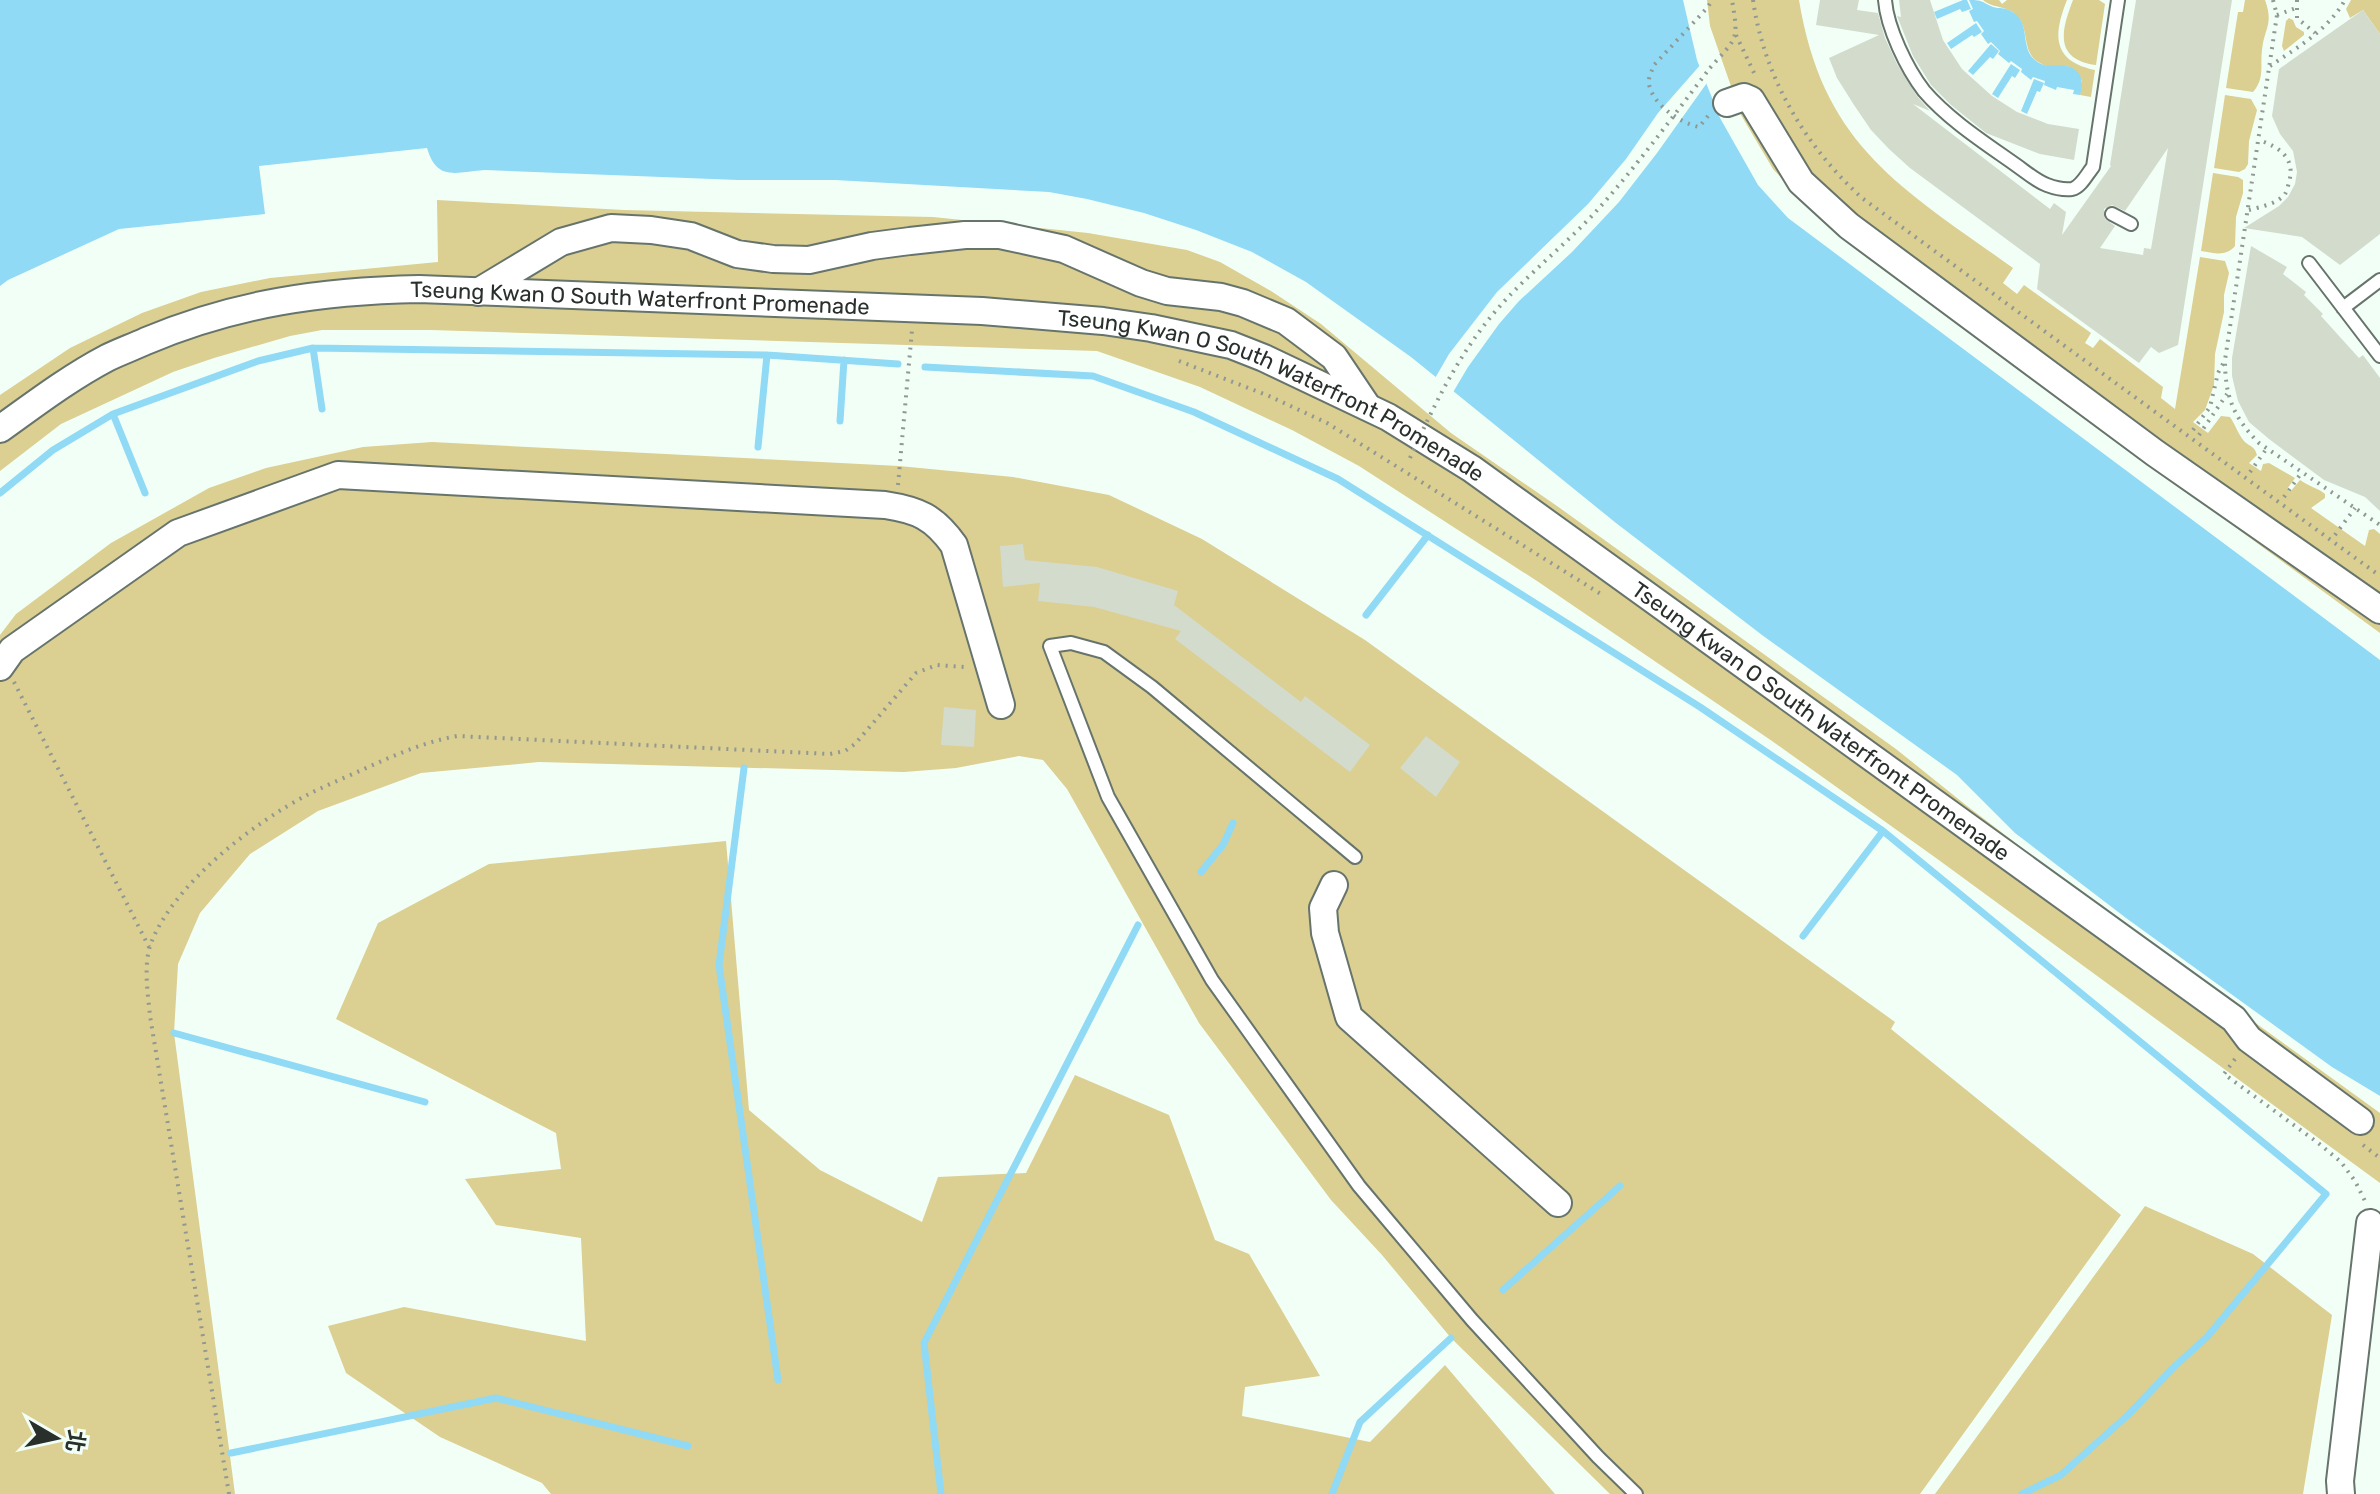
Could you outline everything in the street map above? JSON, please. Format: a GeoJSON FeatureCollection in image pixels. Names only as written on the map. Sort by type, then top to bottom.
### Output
{"type":"FeatureCollection","features":[{"type":"Feature","properties":{"kind":"street"},"geometry":{"type":"LineString","coordinates":[[1727,103],[1744,97],[1751,100],[1801,182],[1849,226],[2155,453],[2380,610]]}},
{"type":"Feature","properties":{"kind":"street"},"geometry":{"type":"LineString","coordinates":[[478,292],[561,242],[611,228],[691,236],[737,254],[797,260],[910,241],[1000,235],[1064,249],[1141,283],[1167,291],[1221,297],[1286,321],[1334,357],[1367,406]]}},
{"type":"Feature","properties":{"kind":"street","name":"Tseung Kwan O South Waterfront Promenade"},"geometry":{"type":"LineString","coordinates":[[0,429],[108,357],[165,333],[213,316],[275,301],[373,290],[419,289],[982,311],[1103,321],[1231,345],[1367,406],[1426,438],[1485,478],[2222,1010],[2234,1019],[2249,1039],[2360,1132]]}},
{"type":"Feature","properties":{"kind":"street"},"geometry":{"type":"LineString","coordinates":[[2,664],[12,650],[178,533],[338,475],[885,505],[915,510],[944,531],[954,545],[1001,705]]}},
{"type":"Feature","properties":{"kind":"street"},"geometry":{"type":"LineString","coordinates":[[1334,885],[1323,908],[1325,933],[1349,1017],[1558,1203]]}},
{"type":"Feature","properties":{"kind":"street"},"geometry":{"type":"LineString","coordinates":[[2341,1494],[2370,1223]]}},
{"type":"Feature","properties":{"kind":"lane"},"geometry":{"type":"LineString","coordinates":[[1885,0],[1900,49],[1922,88],[1937,104],[1984,143],[2044,184],[2056,189],[2077,188],[2089,197]]}},
{"type":"Feature","properties":{"kind":"lane"},"geometry":{"type":"LineString","coordinates":[[2077,188],[2093,167],[2118,0]]}},
{"type":"Feature","properties":{"kind":"lane"},"geometry":{"type":"LineString","coordinates":[[2112,214],[2131,224]]}},
{"type":"Feature","properties":{"kind":"lane"},"geometry":{"type":"LineString","coordinates":[[2309,263],[2380,356]]}},
{"type":"Feature","properties":{"kind":"lane"},"geometry":{"type":"LineString","coordinates":[[2343,308],[2380,280]]}},
{"type":"Feature","properties":{"kind":"lane"},"geometry":{"type":"LineString","coordinates":[[1355,857],[1152,687],[1104,652],[1071,643],[1050,646],[1108,797],[1212,980],[1359,1186],[1472,1320],[1636,1494]]}},
{"type":"Feature","properties":{"kind":"path"},"geometry":{"type":"LineString","coordinates":[[1712,0],[1654,65],[1649,87],[1667,110],[1688,125],[1699,127],[1709,115],[1727,103]]}},
{"type":"Feature","properties":{"kind":"path"},"geometry":{"type":"LineString","coordinates":[[1410,458],[1439,394],[1481,329],[1528,276],[1601,206],[1732,43],[1736,35],[1732,0]]}},
{"type":"Feature","properties":{"kind":"path"},"geometry":{"type":"LineString","coordinates":[[1753,0],[1764,49],[1790,108],[1820,154],[1862,198],[2380,576]]}},
{"type":"Feature","properties":{"kind":"path"},"geometry":{"type":"LineString","coordinates":[[2273,0],[2277,15],[2225,360],[2228,393],[2245,428],[2267,448],[2380,525]]}},
{"type":"Feature","properties":{"kind":"path"},"geometry":{"type":"LineString","coordinates":[[2297,0],[2297,18],[2316,34]]}},
{"type":"Feature","properties":{"kind":"path"},"geometry":{"type":"LineString","coordinates":[[2270,67],[2326,26],[2345,0]]}},
{"type":"Feature","properties":{"kind":"path"},"geometry":{"type":"LineString","coordinates":[[2277,15],[2296,8]]}},
{"type":"Feature","properties":{"kind":"path"},"geometry":{"type":"LineString","coordinates":[[2249,210],[2269,205],[2284,195],[2290,179],[2291,164],[2283,152],[2259,140]]}},
{"type":"Feature","properties":{"kind":"path"},"geometry":{"type":"LineString","coordinates":[[899,466],[911,347]]}},
{"type":"Feature","properties":{"kind":"path"},"geometry":{"type":"LineString","coordinates":[[1174,359],[1209,371],[1327,423],[1609,599]]}},
{"type":"Feature","properties":{"kind":"path"},"geometry":{"type":"LineString","coordinates":[[2193,430],[2210,407],[2218,373],[2225,360]]}},
{"type":"Feature","properties":{"kind":"path"},"geometry":{"type":"LineString","coordinates":[[2199,435],[2228,393]]}},
{"type":"Feature","properties":{"kind":"path"},"geometry":{"type":"LineString","coordinates":[[2250,472],[2267,448]]}},
{"type":"Feature","properties":{"kind":"path"},"geometry":{"type":"LineString","coordinates":[[2284,497],[2302,472]]}},
{"type":"Feature","properties":{"kind":"path"},"geometry":{"type":"LineString","coordinates":[[2335,535],[2355,508]]}},
{"type":"Feature","properties":{"kind":"path"},"geometry":{"type":"LineString","coordinates":[[2,664],[149,947]]}},
{"type":"Feature","properties":{"kind":"path"},"geometry":{"type":"LineString","coordinates":[[229,1494],[147,983],[149,947],[162,917],[193,880],[247,833],[307,795],[434,740],[457,736],[830,754],[845,751],[855,744],[916,673],[937,665],[990,668]]}},
{"type":"Feature","properties":{"kind":"path"},"geometry":{"type":"LineString","coordinates":[[2249,1039],[2224,1074],[2341,1162],[2366,1203],[2370,1223]]}},
{"type":"Feature","properties":{"kind":"path"},"geometry":{"type":"LineString","coordinates":[[2360,1132],[2380,1158]]}},
{"type":"Feature","properties":{"kind":"shaded area"},"geometry":{"type":"Polygon","coordinates":[[[1707,0],[1799,0],[1811,50],[1827,93],[1848,128],[1873,159],[1936,213],[2013,268],[2003,283],[2017,294],[2024,285],[2091,333],[2085,343],[2093,348],[2100,339],[2163,387],[2161,398],[2175,409],[2200,257],[2225,261],[2229,273],[2215,354],[2214,385],[2205,410],[2193,422],[2208,433],[2221,416],[2230,417],[2242,438],[2256,452],[2257,455],[2249,463],[2261,471],[2263,464],[2269,463],[2295,478],[2287,489],[2290,492],[2300,480],[2323,492],[2325,498],[2311,508],[2365,546],[2369,530],[2374,529],[2380,534],[2380,633],[1895,278],[1820,219],[1773,169],[1741,115],[1710,26],[1707,0]]]}},
{"type":"Feature","properties":{"kind":"shaded area"},"geometry":{"type":"Polygon","coordinates":[[[1983,0],[1999,0],[2002,4],[2007,0],[2067,0],[2059,24],[2060,45],[2071,60],[2095,70],[2091,97],[2080,95],[2082,81],[2072,69],[2046,66],[2034,58],[2016,15],[1983,0]]]}},
{"type":"Feature","properties":{"kind":"shaded area"},"geometry":{"type":"Polygon","coordinates":[[[2073,0],[2099,0],[2105,4],[2096,65],[2073,57],[2064,42],[2073,0]]]}},
{"type":"Feature","properties":{"kind":"shaded area"},"geometry":{"type":"Polygon","coordinates":[[[2245,0],[2265,0],[2269,15],[2262,50],[2261,77],[2253,92],[2226,88],[2238,12],[2243,12],[2245,0]]]}},
{"type":"Feature","properties":{"kind":"shaded area"},"geometry":{"type":"Polygon","coordinates":[[[2351,0],[2380,0],[2380,34],[2363,10],[2350,18],[2346,9],[2351,0]]]}},
{"type":"Feature","properties":{"kind":"shaded area"},"geometry":{"type":"Polygon","coordinates":[[[2289,18],[2304,35],[2284,51],[2282,46],[2289,18]]]}},
{"type":"Feature","properties":{"kind":"shaded area"},"geometry":{"type":"Polygon","coordinates":[[[2225,95],[2251,99],[2257,110],[2249,141],[2248,164],[2239,172],[2214,168],[2225,95]]]}},
{"type":"Feature","properties":{"kind":"shaded area"},"geometry":{"type":"Polygon","coordinates":[[[2213,173],[2243,180],[2243,193],[2236,217],[2235,246],[2224,253],[2201,251],[2213,173]]]}},
{"type":"Feature","properties":{"kind":"shaded area"},"geometry":{"type":"Polygon","coordinates":[[[437,200],[624,210],[933,217],[1088,233],[1187,250],[1220,262],[1321,324],[1451,433],[1896,749],[2185,972],[2380,1113],[2380,1183],[1936,858],[1772,741],[1537,581],[1359,466],[1292,430],[1200,387],[1097,351],[431,330],[322,330],[290,336],[173,372],[61,424],[0,471],[0,395],[70,348],[142,313],[201,292],[270,278],[438,262],[437,200]]]}},
{"type":"Feature","properties":{"kind":"shaded area"},"geometry":{"type":"Polygon","coordinates":[[[432,442],[899,466],[1013,477],[1109,495],[1202,539],[1365,640],[1895,1022],[1891,1029],[2121,1215],[1920,1494],[1610,1494],[1451,1338],[1331,1200],[1199,1023],[1067,789],[1043,760],[1019,756],[956,768],[904,772],[539,762],[421,773],[318,811],[250,854],[200,913],[178,964],[174,1033],[235,1494],[0,1494],[0,635],[16,614],[111,543],[209,488],[266,468],[363,447],[432,442]]]}},
{"type":"Feature","properties":{"kind":"shaded area"},"geometry":{"type":"Polygon","coordinates":[[[726,841],[749,1110],[820,1170],[922,1222],[938,1177],[1026,1173],[1075,1075],[1169,1115],[1215,1240],[1249,1254],[1320,1376],[1245,1387],[1242,1416],[1370,1442],[1445,1365],[1555,1494],[551,1494],[542,1483],[440,1437],[346,1373],[328,1326],[404,1307],[586,1341],[581,1238],[496,1225],[465,1179],[561,1169],[556,1133],[336,1019],[378,923],[489,864],[726,841]]]}},
{"type":"Feature","properties":{"kind":"shaded area"},"geometry":{"type":"Polygon","coordinates":[[[2145,1206],[2253,1254],[2332,1315],[2303,1494],[1935,1494],[2145,1206]]]}},
{"type":"Feature","properties":{"kind":"water"},"geometry":{"type":"Polygon","coordinates":[[[0,0],[1683,0],[1697,60],[1720,118],[1758,185],[1788,218],[2380,660],[2380,1096],[2332,1067],[2126,918],[2015,833],[1957,775],[1762,635],[1616,523],[1411,357],[1306,282],[1252,252],[1144,213],[1049,192],[835,180],[738,180],[485,170],[457,173],[436,166],[427,148],[259,166],[265,214],[119,229],[0,286],[0,0]]]}},
{"type":"Feature","properties":{"kind":"water"},"geometry":{"type":"Polygon","coordinates":[[[1967,0],[1971,9],[1962,12],[1960,9],[1937,19],[1934,12],[1967,0]]]}},
{"type":"Feature","properties":{"kind":"water"},"geometry":{"type":"Polygon","coordinates":[[[1969,0],[2006,9],[2017,16],[2024,28],[2030,55],[2043,64],[2075,70],[2082,81],[2080,95],[2073,94],[2074,90],[2057,87],[2056,90],[2044,85],[2045,81],[2033,77],[2031,80],[2021,72],[2022,69],[1998,54],[2000,51],[1991,42],[1988,44],[1981,34],[1984,31],[1977,21],[1974,22],[1969,11],[1973,9],[1969,0]]]}},
{"type":"Feature","properties":{"kind":"water"},"geometry":{"type":"Polygon","coordinates":[[[1976,23],[1982,32],[1951,49],[1947,43],[1976,23]]]}},
{"type":"Feature","properties":{"kind":"water"},"geometry":{"type":"Polygon","coordinates":[[[1991,44],[1999,51],[1973,75],[1968,71],[1991,44]]]}},
{"type":"Feature","properties":{"kind":"water"},"geometry":{"type":"Polygon","coordinates":[[[2011,64],[2020,70],[2015,78],[2012,76],[1998,98],[1992,94],[2011,64]]]}},
{"type":"Feature","properties":{"kind":"water"},"geometry":{"type":"Polygon","coordinates":[[[2034,79],[2044,83],[2027,114],[2021,111],[2034,79]]]}},
{"type":"Feature","properties":{"kind":"pier"},"geometry":{"type":"Polygon","coordinates":[[[1702,63],[1709,80],[1619,202],[1572,252],[1519,301],[1468,367],[1452,394],[1434,380],[1449,354],[1497,292],[1588,204],[1626,159],[1658,113],[1702,63]]]}},
{"type":"Feature","properties":{"kind":"building"},"geometry":{"type":"Polygon","coordinates":[[[1820,0],[1859,0],[1857,10],[1878,13],[1897,64],[1930,111],[1913,104],[2050,209],[2054,203],[2066,212],[2062,235],[2111,166],[2136,0],[2232,0],[2178,345],[2159,353],[2151,347],[2139,363],[2037,289],[2040,264],[1889,149],[1871,130],[1837,78],[1829,58],[1879,35],[1816,25],[1820,0]],[[2168,148],[2125,211],[2112,205],[2104,209],[2105,219],[2115,226],[2100,248],[2143,255],[2144,248],[2151,249],[2168,148]]]}},
{"type":"Feature","properties":{"kind":"building"},"geometry":{"type":"Polygon","coordinates":[[[1899,0],[1930,0],[1943,40],[1962,69],[1992,96],[2017,112],[2048,124],[2079,129],[2074,160],[2040,154],[1986,133],[1951,105],[1931,85],[1913,56],[1897,16],[1901,17],[1899,0]]]}},
{"type":"Feature","properties":{"kind":"building"},"geometry":{"type":"Polygon","coordinates":[[[2363,10],[2380,34],[2380,234],[2340,265],[2302,237],[2244,228],[2279,206],[2295,184],[2297,172],[2293,151],[2280,134],[2272,116],[2279,69],[2363,10]]]}},
{"type":"Feature","properties":{"kind":"building"},"geometry":{"type":"Polygon","coordinates":[[[2251,246],[2287,267],[2283,274],[2306,292],[2304,295],[2323,314],[2321,316],[2359,358],[2363,355],[2380,378],[2380,511],[2365,497],[2324,480],[2269,439],[2249,422],[2238,401],[2232,376],[2232,358],[2251,246]]]}},
{"type":"Feature","properties":{"kind":"building"},"geometry":{"type":"Polygon","coordinates":[[[1023,544],[1025,560],[1097,567],[1178,591],[1174,605],[1301,702],[1305,696],[1370,745],[1350,772],[1175,639],[1181,631],[1094,607],[1038,601],[1040,583],[1003,587],[1000,546],[1023,544]]]}},
{"type":"Feature","properties":{"kind":"building"},"geometry":{"type":"Polygon","coordinates":[[[944,707],[976,710],[974,747],[941,745],[944,707]]]}},
{"type":"Feature","properties":{"kind":"building"},"geometry":{"type":"Polygon","coordinates":[[[1426,736],[1460,762],[1436,797],[1400,768],[1426,736]]]}},
{"type":"Feature","properties":{"kind":"waterway"},"geometry":{"type":"LineString","coordinates":[[313,348],[322,409]]}},
{"type":"Feature","properties":{"kind":"waterway"},"geometry":{"type":"LineString","coordinates":[[0,493],[53,450],[113,414],[258,361],[313,348],[767,355],[898,364]]}},
{"type":"Feature","properties":{"kind":"waterway"},"geometry":{"type":"LineString","coordinates":[[758,447],[767,355]]}},
{"type":"Feature","properties":{"kind":"waterway"},"geometry":{"type":"LineString","coordinates":[[840,421],[844,360]]}},
{"type":"Feature","properties":{"kind":"waterway"},"geometry":{"type":"LineString","coordinates":[[925,367],[1093,376],[1194,412],[1338,479],[1700,707],[1883,831],[2326,1194],[2207,1337],[2128,1415],[2061,1475],[2022,1494]]}},
{"type":"Feature","properties":{"kind":"waterway"},"geometry":{"type":"LineString","coordinates":[[113,414],[145,493]]}},
{"type":"Feature","properties":{"kind":"waterway"},"geometry":{"type":"LineString","coordinates":[[1366,615],[1428,535]]}},
{"type":"Feature","properties":{"kind":"waterway"},"geometry":{"type":"LineString","coordinates":[[744,768],[719,965],[778,1380]]}},
{"type":"Feature","properties":{"kind":"waterway"},"geometry":{"type":"LineString","coordinates":[[1201,872],[1223,845],[1233,823]]}},
{"type":"Feature","properties":{"kind":"waterway"},"geometry":{"type":"LineString","coordinates":[[1803,936],[1883,831]]}},
{"type":"Feature","properties":{"kind":"waterway"},"geometry":{"type":"LineString","coordinates":[[941,1494],[924,1343],[1138,925]]}},
{"type":"Feature","properties":{"kind":"waterway"},"geometry":{"type":"LineString","coordinates":[[174,1033],[425,1102]]}},
{"type":"Feature","properties":{"kind":"waterway"},"geometry":{"type":"LineString","coordinates":[[1503,1290],[1620,1186]]}},
{"type":"Feature","properties":{"kind":"waterway"},"geometry":{"type":"LineString","coordinates":[[1332,1494],[1360,1422],[1451,1338]]}},
{"type":"Feature","properties":{"kind":"waterway"},"geometry":{"type":"LineString","coordinates":[[231,1453],[496,1398],[688,1446]]}}]}
